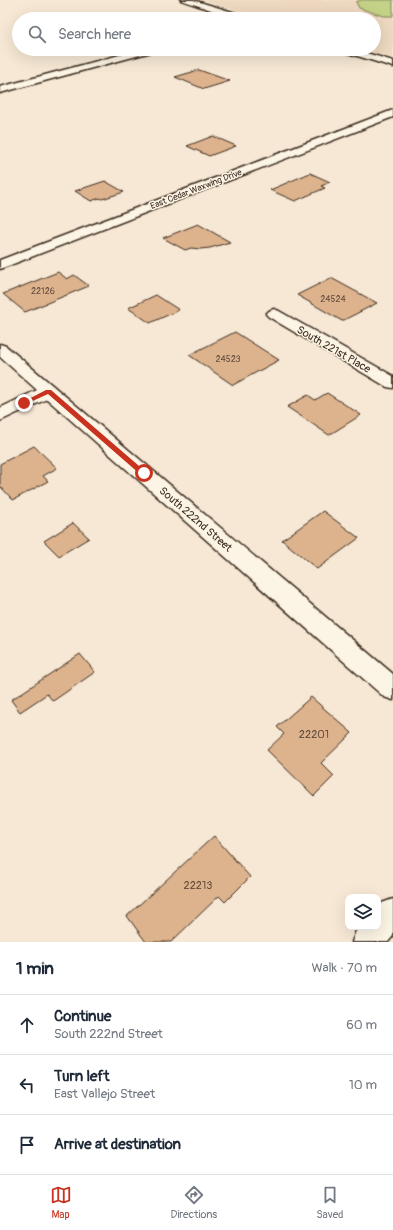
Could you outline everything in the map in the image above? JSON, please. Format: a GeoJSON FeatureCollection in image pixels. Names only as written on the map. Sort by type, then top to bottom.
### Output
{"type":"FeatureCollection","features":[{"type":"Feature","properties":{"kind":"street"},"geometry":{"type":"LineString","coordinates":[[185,0],[224,12]]}},
{"type":"Feature","properties":{"kind":"street"},"geometry":{"type":"LineString","coordinates":[[0,90],[126,56]]}},
{"type":"Feature","properties":{"kind":"street"},"geometry":{"type":"LineString","coordinates":[[367,56],[393,64]]}},
{"type":"Feature","properties":{"kind":"street","name":"East Cedar Waxwing Drive"},"geometry":{"type":"LineString","coordinates":[[0,265],[393,113]]}},
{"type":"Feature","properties":{"kind":"street","name":"South 221st Place"},"geometry":{"type":"LineString","coordinates":[[274,314],[393,383]]}},
{"type":"Feature","properties":{"kind":"street","name":"South 222nd Street"},"geometry":{"type":"LineString","coordinates":[[0,349],[393,689]]}},
{"type":"Feature","properties":{"kind":"street"},"geometry":{"type":"LineString","coordinates":[[0,414],[48,391]]}},
{"type":"Feature","properties":{"kind":"street"},"geometry":{"type":"LineString","coordinates":[[368,942],[393,914]]}},
{"type":"Feature","properties":{"kind":"shaded area"},"geometry":{"type":"Polygon","coordinates":[[[203,0],[393,0],[393,58],[381,55],[381,12],[242,12],[203,0]]]}},
{"type":"Feature","properties":{"kind":"green space"},"geometry":{"type":"Polygon","coordinates":[[[361,0],[393,0],[393,16],[383,16],[381,15],[381,12],[371,12],[359,8],[356,2],[361,0]]]}},
{"type":"Feature","properties":{"kind":"building"},"geometry":{"type":"Polygon","coordinates":[[[199,70],[230,81],[204,89],[175,77],[199,70]]]}},
{"type":"Feature","properties":{"kind":"building"},"geometry":{"type":"Polygon","coordinates":[[[213,136],[236,146],[209,156],[187,146],[213,136]]]}},
{"type":"Feature","properties":{"kind":"building"},"geometry":{"type":"Polygon","coordinates":[[[310,173],[330,182],[321,186],[325,188],[295,201],[270,190],[310,173]]]}},
{"type":"Feature","properties":{"kind":"building"},"geometry":{"type":"Polygon","coordinates":[[[105,181],[124,192],[91,201],[75,191],[105,181]]]}},
{"type":"Feature","properties":{"kind":"building"},"geometry":{"type":"Polygon","coordinates":[[[198,224],[230,242],[210,248],[191,248],[185,250],[163,238],[198,224]]]}},
{"type":"Feature","properties":{"kind":"building"},"geometry":{"type":"Polygon","coordinates":[[[58,272],[67,279],[74,275],[89,286],[25,312],[3,294],[58,272]]]}},
{"type":"Feature","properties":{"kind":"building"},"geometry":{"type":"Polygon","coordinates":[[[331,278],[377,303],[342,321],[297,295],[331,278]]]}},
{"type":"Feature","properties":{"kind":"building"},"geometry":{"type":"Polygon","coordinates":[[[156,295],[179,310],[150,323],[128,308],[156,295]]]}},
{"type":"Feature","properties":{"kind":"building"},"geometry":{"type":"Polygon","coordinates":[[[235,332],[279,360],[233,385],[189,355],[235,332]]]}},
{"type":"Feature","properties":{"kind":"building"},"geometry":{"type":"Polygon","coordinates":[[[327,393],[361,415],[329,435],[287,407],[308,395],[315,400],[327,393]]]}},
{"type":"Feature","properties":{"kind":"building"},"geometry":{"type":"Polygon","coordinates":[[[34,446],[57,468],[43,476],[48,481],[13,500],[0,486],[0,464],[34,446]]]}},
{"type":"Feature","properties":{"kind":"building"},"geometry":{"type":"Polygon","coordinates":[[[323,511],[359,538],[317,569],[282,540],[323,511]]]}},
{"type":"Feature","properties":{"kind":"building"},"geometry":{"type":"Polygon","coordinates":[[[73,523],[89,538],[59,556],[44,541],[73,523]]]}},
{"type":"Feature","properties":{"kind":"building"},"geometry":{"type":"Polygon","coordinates":[[[80,654],[95,672],[53,701],[47,694],[20,712],[11,700],[80,654]]]}},
{"type":"Feature","properties":{"kind":"building"},"geometry":{"type":"Polygon","coordinates":[[[311,697],[352,733],[321,763],[334,776],[314,796],[267,750],[284,734],[277,727],[311,697]]]}},
{"type":"Feature","properties":{"kind":"building"},"geometry":{"type":"Polygon","coordinates":[[[214,836],[250,877],[225,902],[219,896],[171,942],[146,942],[127,916],[214,836]]]}},
{"type":"Feature","properties":{"kind":"route"},"geometry":{"type":"LineString","coordinates":[[24,403],[48,391],[144,473]]}}]}
